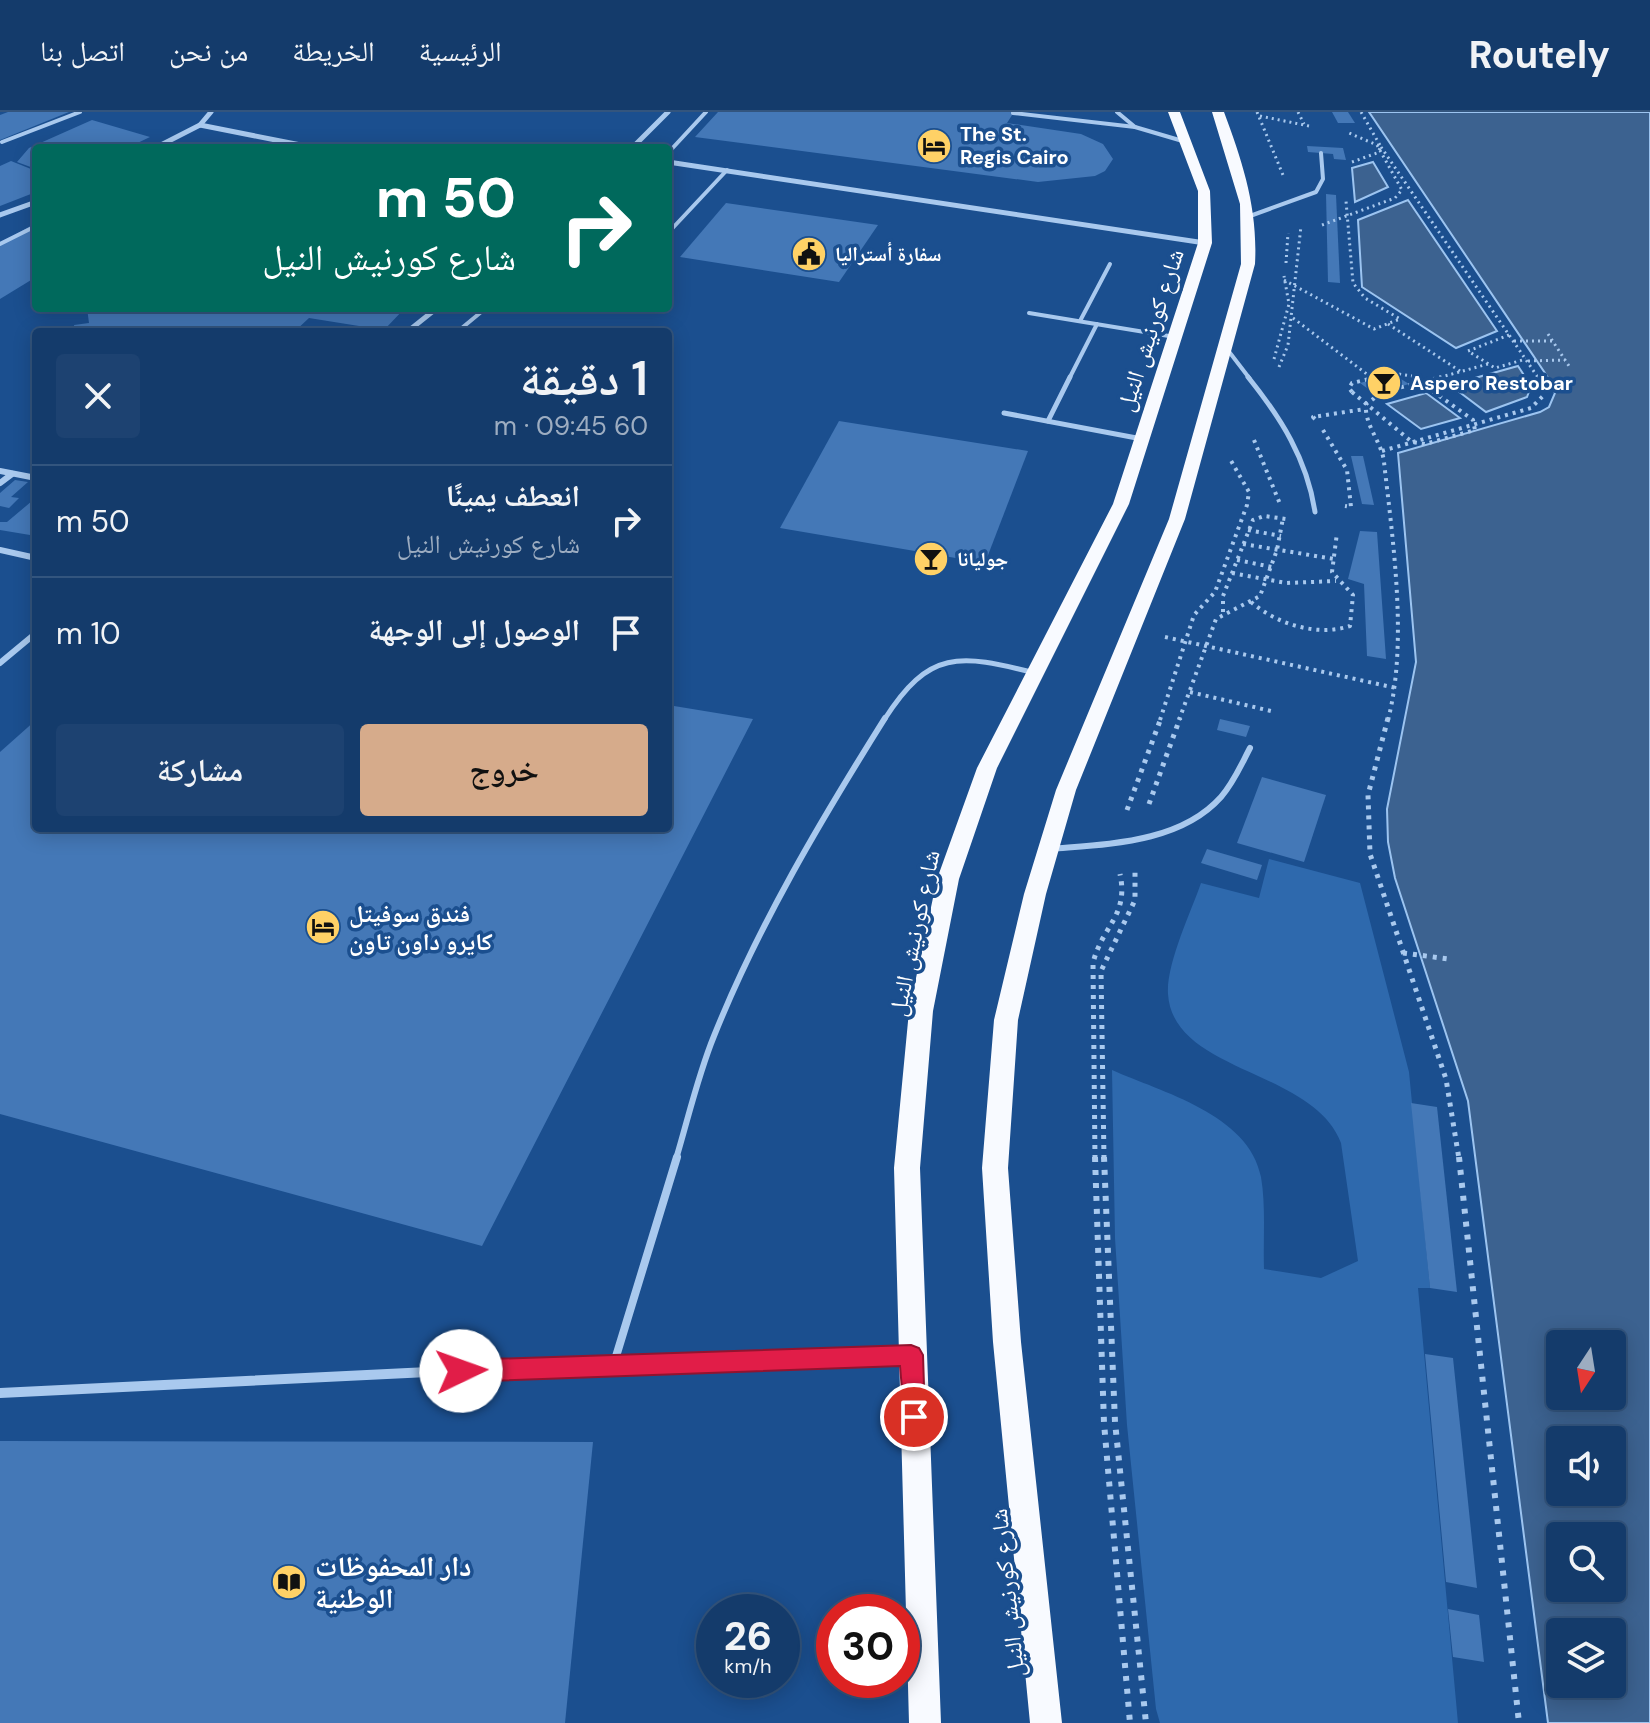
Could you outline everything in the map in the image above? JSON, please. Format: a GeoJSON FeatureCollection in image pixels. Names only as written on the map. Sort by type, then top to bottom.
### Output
{"type":"FeatureCollection","features":[{"type":"Feature","properties":{"kind":"highway","name":"شارع كورنيش النيل"},"geometry":{"type":"LineString","coordinates":[[925,1723],[907,1168],[921,1011],[948,879],[987,768],[1121,504],[1205,243],[1204,191],[1174,112]]}},
{"type":"Feature","properties":{"kind":"highway","name":"شارع كورنيش النيل"},"geometry":{"type":"LineString","coordinates":[[1046,1723],[1007,1342],[995,1168],[1006,1020],[1066,790],[1177,519],[1248,264],[1252,230],[1248,191],[1218,112]]}},
{"type":"Feature","properties":{"kind":"street"},"geometry":{"type":"LineString","coordinates":[[163,144],[200,125],[211,112]]}},
{"type":"Feature","properties":{"kind":"street"},"geometry":{"type":"LineString","coordinates":[[636,144],[668,112]]}},
{"type":"Feature","properties":{"kind":"street"},"geometry":{"type":"LineString","coordinates":[[200,125],[294,144]]}},
{"type":"Feature","properties":{"kind":"street"},"geometry":{"type":"LineString","coordinates":[[672,163],[1205,243]]}},
{"type":"Feature","properties":{"kind":"street"},"geometry":{"type":"LineString","coordinates":[[0,215],[32,203]]}},
{"type":"Feature","properties":{"kind":"street"},"geometry":{"type":"LineString","coordinates":[[412,328],[432,312]]}},
{"type":"Feature","properties":{"kind":"street"},"geometry":{"type":"LineString","coordinates":[[0,471],[32,477]]}},
{"type":"Feature","properties":{"kind":"street"},"geometry":{"type":"LineString","coordinates":[[0,483],[12,474]]}},
{"type":"Feature","properties":{"kind":"street"},"geometry":{"type":"LineString","coordinates":[[0,550],[32,557]]}},
{"type":"Feature","properties":{"kind":"street"},"geometry":{"type":"LineString","coordinates":[[0,663],[32,636]]}},
{"type":"Feature","properties":{"kind":"street"},"geometry":{"type":"LineString","coordinates":[[0,1393],[614,1363],[911,1355]]}},
{"type":"Feature","properties":{"kind":"lane"},"geometry":{"type":"LineString","coordinates":[[2,142],[80,112]]}},
{"type":"Feature","properties":{"kind":"lane"},"geometry":{"type":"LineString","coordinates":[[672,149],[706,112]]}},
{"type":"Feature","properties":{"kind":"lane"},"geometry":{"type":"LineString","coordinates":[[1117,112],[1135,127]]}},
{"type":"Feature","properties":{"kind":"lane"},"geometry":{"type":"LineString","coordinates":[[1013,113],[1135,127],[1186,142]]}},
{"type":"Feature","properties":{"kind":"lane"},"geometry":{"type":"LineString","coordinates":[[272,144],[278,141]]}},
{"type":"Feature","properties":{"kind":"lane"},"geometry":{"type":"LineString","coordinates":[[1250,216],[1308,197],[1321,186],[1321,153]]}},
{"type":"Feature","properties":{"kind":"lane"},"geometry":{"type":"LineString","coordinates":[[672,229],[727,170]]}},
{"type":"Feature","properties":{"kind":"lane"},"geometry":{"type":"LineString","coordinates":[[0,244],[32,228]]}},
{"type":"Feature","properties":{"kind":"lane"},"geometry":{"type":"LineString","coordinates":[[1080,321],[1110,264]]}},
{"type":"Feature","properties":{"kind":"lane"},"geometry":{"type":"LineString","coordinates":[[462,328],[481,312]]}},
{"type":"Feature","properties":{"kind":"lane"},"geometry":{"type":"LineString","coordinates":[[1029,313],[1175,337]]}},
{"type":"Feature","properties":{"kind":"lane"},"geometry":{"type":"LineString","coordinates":[[1048,421],[1097,324]]}},
{"type":"Feature","properties":{"kind":"lane"},"geometry":{"type":"LineString","coordinates":[[1226,347],[1301,453],[1309,475],[1315,512]]}},
{"type":"Feature","properties":{"kind":"lane"},"geometry":{"type":"LineString","coordinates":[[1004,413],[1142,439]]}},
{"type":"Feature","properties":{"kind":"lane"},"geometry":{"type":"LineString","coordinates":[[614,1363],[713,1038],[757,940],[812,834],[905,686],[924,669],[954,661],[983,661],[1035,673]]}},
{"type":"Feature","properties":{"kind":"lane"},"geometry":{"type":"LineString","coordinates":[[1048,850],[1136,840],[1169,830],[1217,801],[1250,748]]}},
{"type":"Feature","properties":{"kind":"path"},"geometry":{"type":"LineString","coordinates":[[1298,112],[1304,125]]}},
{"type":"Feature","properties":{"kind":"path"},"geometry":{"type":"LineString","coordinates":[[1361,112],[1381,147],[1544,386],[1544,395],[1531,408],[1382,451]]}},
{"type":"Feature","properties":{"kind":"path"},"geometry":{"type":"LineString","coordinates":[[1247,113],[1319,128]]}},
{"type":"Feature","properties":{"kind":"path"},"geometry":{"type":"LineString","coordinates":[[1146,1723],[1115,1422],[1106,1245],[1101,971],[1109,946],[1131,915],[1138,894],[1133,864],[1136,840],[1216,619],[1223,612],[1260,596],[1281,536],[1283,519],[1254,445],[1253,429],[1288,345],[1296,286],[1297,245],[1303,231],[1258,114]]}},
{"type":"Feature","properties":{"kind":"path"},"geometry":{"type":"LineString","coordinates":[[1322,225],[1395,198],[1402,190],[1377,145],[1349,133]]}},
{"type":"Feature","properties":{"kind":"path"},"geometry":{"type":"LineString","coordinates":[[1345,167],[1377,153],[1381,147]]}},
{"type":"Feature","properties":{"kind":"path"},"geometry":{"type":"LineString","coordinates":[[1257,390],[1283,334],[1289,304],[1283,280],[1288,246],[1286,204],[1264,152]]}},
{"type":"Feature","properties":{"kind":"path"},"geometry":{"type":"LineString","coordinates":[[1248,264],[1296,286],[1374,329],[1400,319],[1365,298],[1353,283],[1346,200]]}},
{"type":"Feature","properties":{"kind":"path"},"geometry":{"type":"LineString","coordinates":[[1293,318],[1372,378]]}},
{"type":"Feature","properties":{"kind":"path"},"geometry":{"type":"LineString","coordinates":[[1387,324],[1460,371]]}},
{"type":"Feature","properties":{"kind":"path"},"geometry":{"type":"LineString","coordinates":[[1548,334],[1569,366]]}},
{"type":"Feature","properties":{"kind":"path"},"geometry":{"type":"LineString","coordinates":[[1509,335],[1468,351],[1495,368],[1526,360],[1565,360]]}},
{"type":"Feature","properties":{"kind":"path"},"geometry":{"type":"LineString","coordinates":[[1514,341],[1552,341]]}},
{"type":"Feature","properties":{"kind":"path"},"geometry":{"type":"LineString","coordinates":[[1313,417],[1365,409],[1372,398],[1383,392],[1488,364]]}},
{"type":"Feature","properties":{"kind":"path"},"geometry":{"type":"LineString","coordinates":[[1398,372],[1412,376],[1473,420],[1475,430],[1425,444],[1412,442],[1352,392],[1349,385],[1372,378],[1398,372]]}},
{"type":"Feature","properties":{"kind":"path"},"geometry":{"type":"LineString","coordinates":[[1365,409],[1382,451],[1399,645],[1396,688],[1373,769],[1367,823],[1379,885],[1446,1079],[1458,1137],[1519,1723]]}},
{"type":"Feature","properties":{"kind":"path"},"geometry":{"type":"LineString","coordinates":[[1130,1723],[1104,1423],[1097,1279],[1093,963],[1095,949],[1121,914],[1126,897],[1116,842],[1194,615],[1215,592],[1249,499],[1245,484],[1232,464],[1230,449]]}},
{"type":"Feature","properties":{"kind":"path"},"geometry":{"type":"LineString","coordinates":[[1223,612],[1223,596],[1248,530],[1259,516],[1297,521]]}},
{"type":"Feature","properties":{"kind":"path"},"geometry":{"type":"LineString","coordinates":[[1251,602],[1280,621],[1344,629],[1352,621],[1353,595],[1332,572],[1337,534],[1330,527]]}},
{"type":"Feature","properties":{"kind":"path"},"geometry":{"type":"LineString","coordinates":[[1248,530],[1281,536]]}},
{"type":"Feature","properties":{"kind":"path"},"geometry":{"type":"LineString","coordinates":[[1243,544],[1334,559]]}},
{"type":"Feature","properties":{"kind":"path"},"geometry":{"type":"LineString","coordinates":[[1237,560],[1272,567]]}},
{"type":"Feature","properties":{"kind":"path"},"geometry":{"type":"LineString","coordinates":[[1232,573],[1267,580],[1337,581]]}},
{"type":"Feature","properties":{"kind":"path"},"geometry":{"type":"LineString","coordinates":[[1133,630],[1396,688]]}},
{"type":"Feature","properties":{"kind":"path"},"geometry":{"type":"LineString","coordinates":[[1190,692],[1271,711]]}},
{"type":"Feature","properties":{"kind":"path"},"geometry":{"type":"LineString","coordinates":[[1403,953],[1449,959]]}},
{"type":"Feature","properties":{"kind":"shaded area"},"geometry":{"type":"Polygon","coordinates":[[[1369,112],[1650,112],[1650,1723],[1548,1723],[1468,1101],[1395,878],[1388,842],[1387,809],[1416,662],[1398,453],[1540,412],[1549,407],[1555,393],[1547,376],[1369,112]]]}},
{"type":"Feature","properties":{"kind":"shaded area"},"geometry":{"type":"Polygon","coordinates":[[[1373,162],[1388,187],[1355,202],[1352,168],[1373,162]]]}},
{"type":"Feature","properties":{"kind":"shaded area"},"geometry":{"type":"Polygon","coordinates":[[[1408,200],[1497,331],[1456,348],[1362,287],[1358,220],[1408,200]]]}},
{"type":"Feature","properties":{"kind":"shaded area"},"geometry":{"type":"Polygon","coordinates":[[[1518,366],[1531,386],[1527,397],[1486,412],[1450,385],[1518,366]]]}},
{"type":"Feature","properties":{"kind":"shaded area"},"geometry":{"type":"Polygon","coordinates":[[[1426,393],[1460,418],[1421,429],[1387,404],[1426,393]]]}},
{"type":"Feature","properties":{"kind":"shaded area"},"geometry":{"type":"Polygon","coordinates":[[[1269,859],[1360,883],[1409,1072],[1430,1288],[1418,1288],[1458,1723],[1160,1723],[1156,1709],[1127,1425],[1115,1238],[1112,1070],[1200,1108],[1240,1137],[1253,1155],[1261,1177],[1264,1269],[1321,1278],[1358,1261],[1341,1143],[1326,1119],[1303,1100],[1193,1040],[1176,1020],[1168,994],[1175,953],[1201,883],[1259,898],[1269,859]]]}},
{"type":"Feature","properties":{"kind":"building"},"geometry":{"type":"Polygon","coordinates":[[[8,112],[69,112],[0,140],[0,115],[8,112]]]}},
{"type":"Feature","properties":{"kind":"building","name":"The St. Regis Cairo"},"geometry":{"type":"Polygon","coordinates":[[[718,112],[1014,112],[1007,123],[1081,134],[1103,144],[1113,159],[1105,171],[1095,176],[1038,182],[695,137],[718,112]]]}},
{"type":"Feature","properties":{"kind":"building"},"geometry":{"type":"Polygon","coordinates":[[[1332,112],[1348,112],[1355,123],[1338,123],[1332,112]]]}},
{"type":"Feature","properties":{"kind":"building"},"geometry":{"type":"Polygon","coordinates":[[[92,120],[150,137],[135,144],[38,144],[92,120]]]}},
{"type":"Feature","properties":{"kind":"building"},"geometry":{"type":"Polygon","coordinates":[[[1307,146],[1343,148],[1346,160],[1334,159],[1333,154],[1308,152],[1307,146]]]}},
{"type":"Feature","properties":{"kind":"building"},"geometry":{"type":"Polygon","coordinates":[[[32,147],[32,168],[17,162],[32,147]]]}},
{"type":"Feature","properties":{"kind":"building"},"geometry":{"type":"Polygon","coordinates":[[[11,161],[32,169],[32,194],[0,206],[0,166],[11,161]]]}},
{"type":"Feature","properties":{"kind":"building"},"geometry":{"type":"Polygon","coordinates":[[[1326,194],[1336,195],[1340,283],[1328,282],[1326,194]]]}},
{"type":"Feature","properties":{"kind":"building"},"geometry":{"type":"Polygon","coordinates":[[[726,203],[878,225],[839,282],[680,257],[726,203]]]}},
{"type":"Feature","properties":{"kind":"building"},"geometry":{"type":"Polygon","coordinates":[[[32,225],[32,279],[0,299],[0,243],[32,225]]]}},
{"type":"Feature","properties":{"kind":"building"},"geometry":{"type":"Polygon","coordinates":[[[88,312],[401,312],[386,328],[309,318],[298,328],[74,328],[74,325],[89,323],[88,312]]]}},
{"type":"Feature","properties":{"kind":"building","name":"Aspero Restobar"},"geometry":{"type":"Polygon","coordinates":[[[1393,374],[1409,384],[1375,394],[1360,383],[1393,374]]]}},
{"type":"Feature","properties":{"kind":"building"},"geometry":{"type":"Polygon","coordinates":[[[839,421],[1028,451],[985,563],[780,528],[839,421]]]}},
{"type":"Feature","properties":{"kind":"building"},"geometry":{"type":"Polygon","coordinates":[[[1351,456],[1363,456],[1374,505],[1362,504],[1351,456]]]}},
{"type":"Feature","properties":{"kind":"building"},"geometry":{"type":"Polygon","coordinates":[[[15,480],[28,482],[11,497],[19,498],[9,508],[0,506],[0,493],[15,480]]]}},
{"type":"Feature","properties":{"kind":"building"},"geometry":{"type":"Polygon","coordinates":[[[32,501],[32,535],[0,530],[0,522],[7,522],[32,501]]]}},
{"type":"Feature","properties":{"kind":"building"},"geometry":{"type":"Polygon","coordinates":[[[1360,531],[1377,532],[1386,659],[1367,656],[1364,584],[1348,579],[1360,531]]]}},
{"type":"Feature","properties":{"kind":"building","name":"فندق سوفيتل كايرو داون تاون"},"geometry":{"type":"Polygon","coordinates":[[[672,706],[753,719],[482,1246],[0,1114],[0,752],[32,724],[32,832],[672,832],[672,706]]]}},
{"type":"Feature","properties":{"kind":"building"},"geometry":{"type":"Polygon","coordinates":[[[1220,719],[1250,726],[1246,737],[1217,730],[1220,719]]]}},
{"type":"Feature","properties":{"kind":"building"},"geometry":{"type":"Polygon","coordinates":[[[1262,777],[1326,795],[1304,862],[1237,843],[1262,777]]]}},
{"type":"Feature","properties":{"kind":"building"},"geometry":{"type":"Polygon","coordinates":[[[1207,849],[1262,865],[1257,880],[1201,863],[1207,849]]]}},
{"type":"Feature","properties":{"kind":"building"},"geometry":{"type":"Polygon","coordinates":[[[1411,1103],[1437,1107],[1457,1292],[1430,1288],[1411,1103]]]}},
{"type":"Feature","properties":{"kind":"building"},"geometry":{"type":"Polygon","coordinates":[[[1425,1354],[1453,1358],[1477,1588],[1446,1582],[1425,1354]]]}},
{"type":"Feature","properties":{"kind":"building","name":"دار المحفوظات الوطنية"},"geometry":{"type":"Polygon","coordinates":[[[0,1441],[593,1442],[565,1723],[0,1723],[0,1441]]]}},
{"type":"Feature","properties":{"kind":"building"},"geometry":{"type":"Polygon","coordinates":[[[1448,1609],[1479,1615],[1484,1662],[1453,1657],[1448,1609]]]}},
{"type":"Feature","properties":{"kind":"place","name":"The St. Regis Cairo"},"geometry":{"type":"Point","coordinates":[934,146]}},
{"type":"Feature","properties":{"kind":"place","name":"سفارة أستراليا"},"geometry":{"type":"Point","coordinates":[809,254]}},
{"type":"Feature","properties":{"kind":"place","name":"Aspero Restobar"},"geometry":{"type":"Point","coordinates":[1384,383]}},
{"type":"Feature","properties":{"kind":"place","name":"جوليانا"},"geometry":{"type":"Point","coordinates":[931,559]}},
{"type":"Feature","properties":{"kind":"place","name":"فندق سوفيتل كايرو داون تاون"},"geometry":{"type":"Point","coordinates":[323,927]}},
{"type":"Feature","properties":{"kind":"place","name":"دار المحفوظات الوطنية"},"geometry":{"type":"Point","coordinates":[289,1582]}},
{"type":"Feature","properties":{"kind":"route"},"geometry":{"type":"LineString","coordinates":[[461,1371],[614,1363],[911,1355],[914,1417]]}}]}
